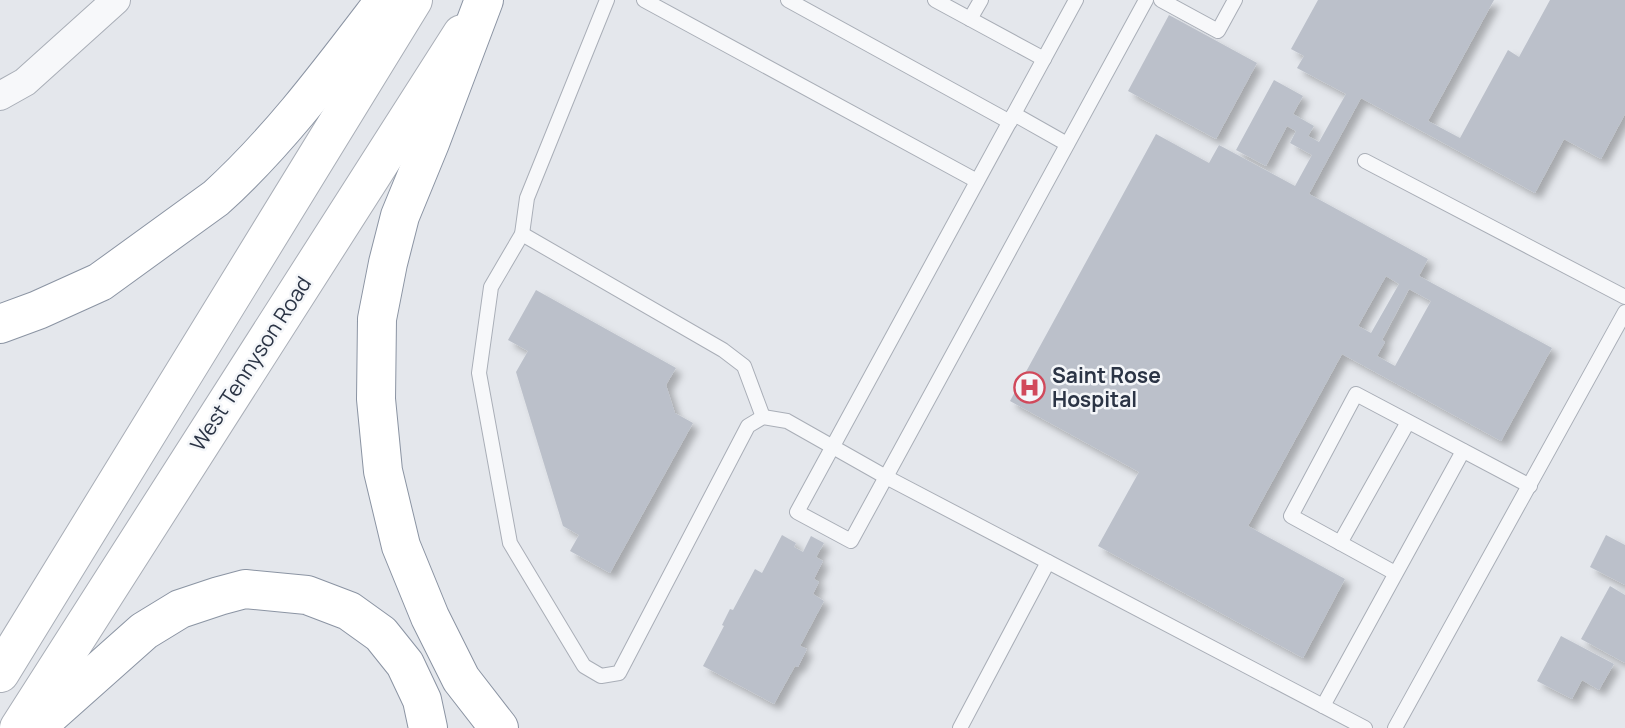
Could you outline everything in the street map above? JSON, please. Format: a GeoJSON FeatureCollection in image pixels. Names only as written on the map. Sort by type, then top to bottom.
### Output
{"type":"FeatureCollection","features":[{"type":"Feature","properties":{"kind":"main road"},"geometry":{"type":"LineString","coordinates":[[0,324],[100,282],[216,198],[302,106],[385,0]]}},
{"type":"Feature","properties":{"kind":"main road"},"geometry":{"type":"LineString","coordinates":[[0,673],[413,0]]}},
{"type":"Feature","properties":{"kind":"main road"},"geometry":{"type":"LineString","coordinates":[[484,0],[400,216],[377,319],[376,399],[383,471],[401,546],[430,617],[461,679],[499,728]]}},
{"type":"Feature","properties":{"kind":"main road","name":"West Tennyson Road"},"geometry":{"type":"LineString","coordinates":[[19,728],[484,0]]}},
{"type":"Feature","properties":{"kind":"main road"},"geometry":{"type":"LineString","coordinates":[[34,728],[144,631],[180,609],[245,589],[307,595],[349,611],[381,634],[404,664],[422,700],[428,728]]}},
{"type":"Feature","properties":{"kind":"street"},"geometry":{"type":"LineString","coordinates":[[0,96],[25,82],[117,0]]}},
{"type":"Feature","properties":{"kind":"lane"},"geometry":{"type":"LineString","coordinates":[[607,0],[527,198],[522,234],[491,287],[479,373],[510,543],[584,666],[601,676],[619,673],[748,426],[763,417],[787,421],[886,477],[1365,728]]}},
{"type":"Feature","properties":{"kind":"lane"},"geometry":{"type":"LineString","coordinates":[[644,0],[977,181]]}},
{"type":"Feature","properties":{"kind":"lane"},"geometry":{"type":"LineString","coordinates":[[788,0],[1012,118],[1067,144]]}},
{"type":"Feature","properties":{"kind":"lane"},"geometry":{"type":"LineString","coordinates":[[935,0],[1044,59]]}},
{"type":"Feature","properties":{"kind":"lane"},"geometry":{"type":"LineString","coordinates":[[970,19],[981,0]]}},
{"type":"Feature","properties":{"kind":"lane"},"geometry":{"type":"LineString","coordinates":[[1076,0],[797,512],[851,541],[1146,0]]}},
{"type":"Feature","properties":{"kind":"lane"},"geometry":{"type":"LineString","coordinates":[[1161,0],[1218,31],[1235,0]]}},
{"type":"Feature","properties":{"kind":"lane"},"geometry":{"type":"LineString","coordinates":[[1365,161],[1625,297]]}},
{"type":"Feature","properties":{"kind":"lane"},"geometry":{"type":"LineString","coordinates":[[522,234],[723,350],[744,366],[763,417]]}},
{"type":"Feature","properties":{"kind":"lane"},"geometry":{"type":"LineString","coordinates":[[1395,728],[1625,312]]}},
{"type":"Feature","properties":{"kind":"lane"},"geometry":{"type":"LineString","coordinates":[[1395,573],[1291,516],[1356,394],[1530,486]]}},
{"type":"Feature","properties":{"kind":"lane"},"geometry":{"type":"LineString","coordinates":[[1340,543],[1408,422]]}},
{"type":"Feature","properties":{"kind":"lane"},"geometry":{"type":"LineString","coordinates":[[1323,706],[1463,451]]}},
{"type":"Feature","properties":{"kind":"lane"},"geometry":{"type":"LineString","coordinates":[[960,728],[1048,562]]}},
{"type":"Feature","properties":{"kind":"building"},"geometry":{"type":"Polygon","coordinates":[[[1318,0],[1494,0],[1428,121],[1460,138],[1508,50],[1519,57],[1550,0],[1625,0],[1625,114],[1601,159],[1564,139],[1535,193],[1361,98],[1309,194],[1428,259],[1419,276],[1552,348],[1501,441],[1342,354],[1248,526],[1345,579],[1303,658],[1098,546],[1139,472],[1010,401],[1156,134],[1209,163],[1219,145],[1295,186],[1312,155],[1290,143],[1296,131],[1287,126],[1266,166],[1236,150],[1274,80],[1303,96],[1293,114],[1314,126],[1308,136],[1319,142],[1346,94],[1297,68],[1304,56],[1291,49],[1318,0]],[[1386,276],[1358,326],[1371,333],[1399,284],[1386,276]],[[1409,289],[1382,340],[1385,342],[1377,356],[1395,366],[1431,301],[1409,289]]]}},
{"type":"Feature","properties":{"kind":"building"},"geometry":{"type":"Polygon","coordinates":[[[1169,15],[1257,63],[1216,139],[1128,91],[1169,15]]]}},
{"type":"Feature","properties":{"kind":"building"},"geometry":{"type":"Polygon","coordinates":[[[536,290],[676,368],[666,385],[675,413],[693,423],[610,573],[570,551],[579,535],[563,526],[516,372],[528,351],[508,340],[536,290]]]}},
{"type":"Feature","properties":{"kind":"building"},"geometry":{"type":"Polygon","coordinates":[[[782,535],[796,543],[794,547],[803,552],[811,536],[824,543],[816,557],[823,561],[814,579],[819,582],[813,594],[824,601],[800,646],[807,649],[774,704],[703,666],[730,609],[733,610],[755,569],[762,573],[782,535]]]}},
{"type":"Feature","properties":{"kind":"building"},"geometry":{"type":"Polygon","coordinates":[[[1606,535],[1625,545],[1625,585],[1590,567],[1606,535]]]}},
{"type":"Feature","properties":{"kind":"building"},"geometry":{"type":"Polygon","coordinates":[[[1610,586],[1625,595],[1625,663],[1581,639],[1610,586]]]}},
{"type":"Feature","properties":{"kind":"building"},"geometry":{"type":"Polygon","coordinates":[[[1561,636],[1614,664],[1599,690],[1582,680],[1572,699],[1537,681],[1561,636]]]}},
{"type":"Feature","properties":{"kind":"place","name":"Saint Rose Hospital"},"geometry":{"type":"Point","coordinates":[1029,388]}}]}
